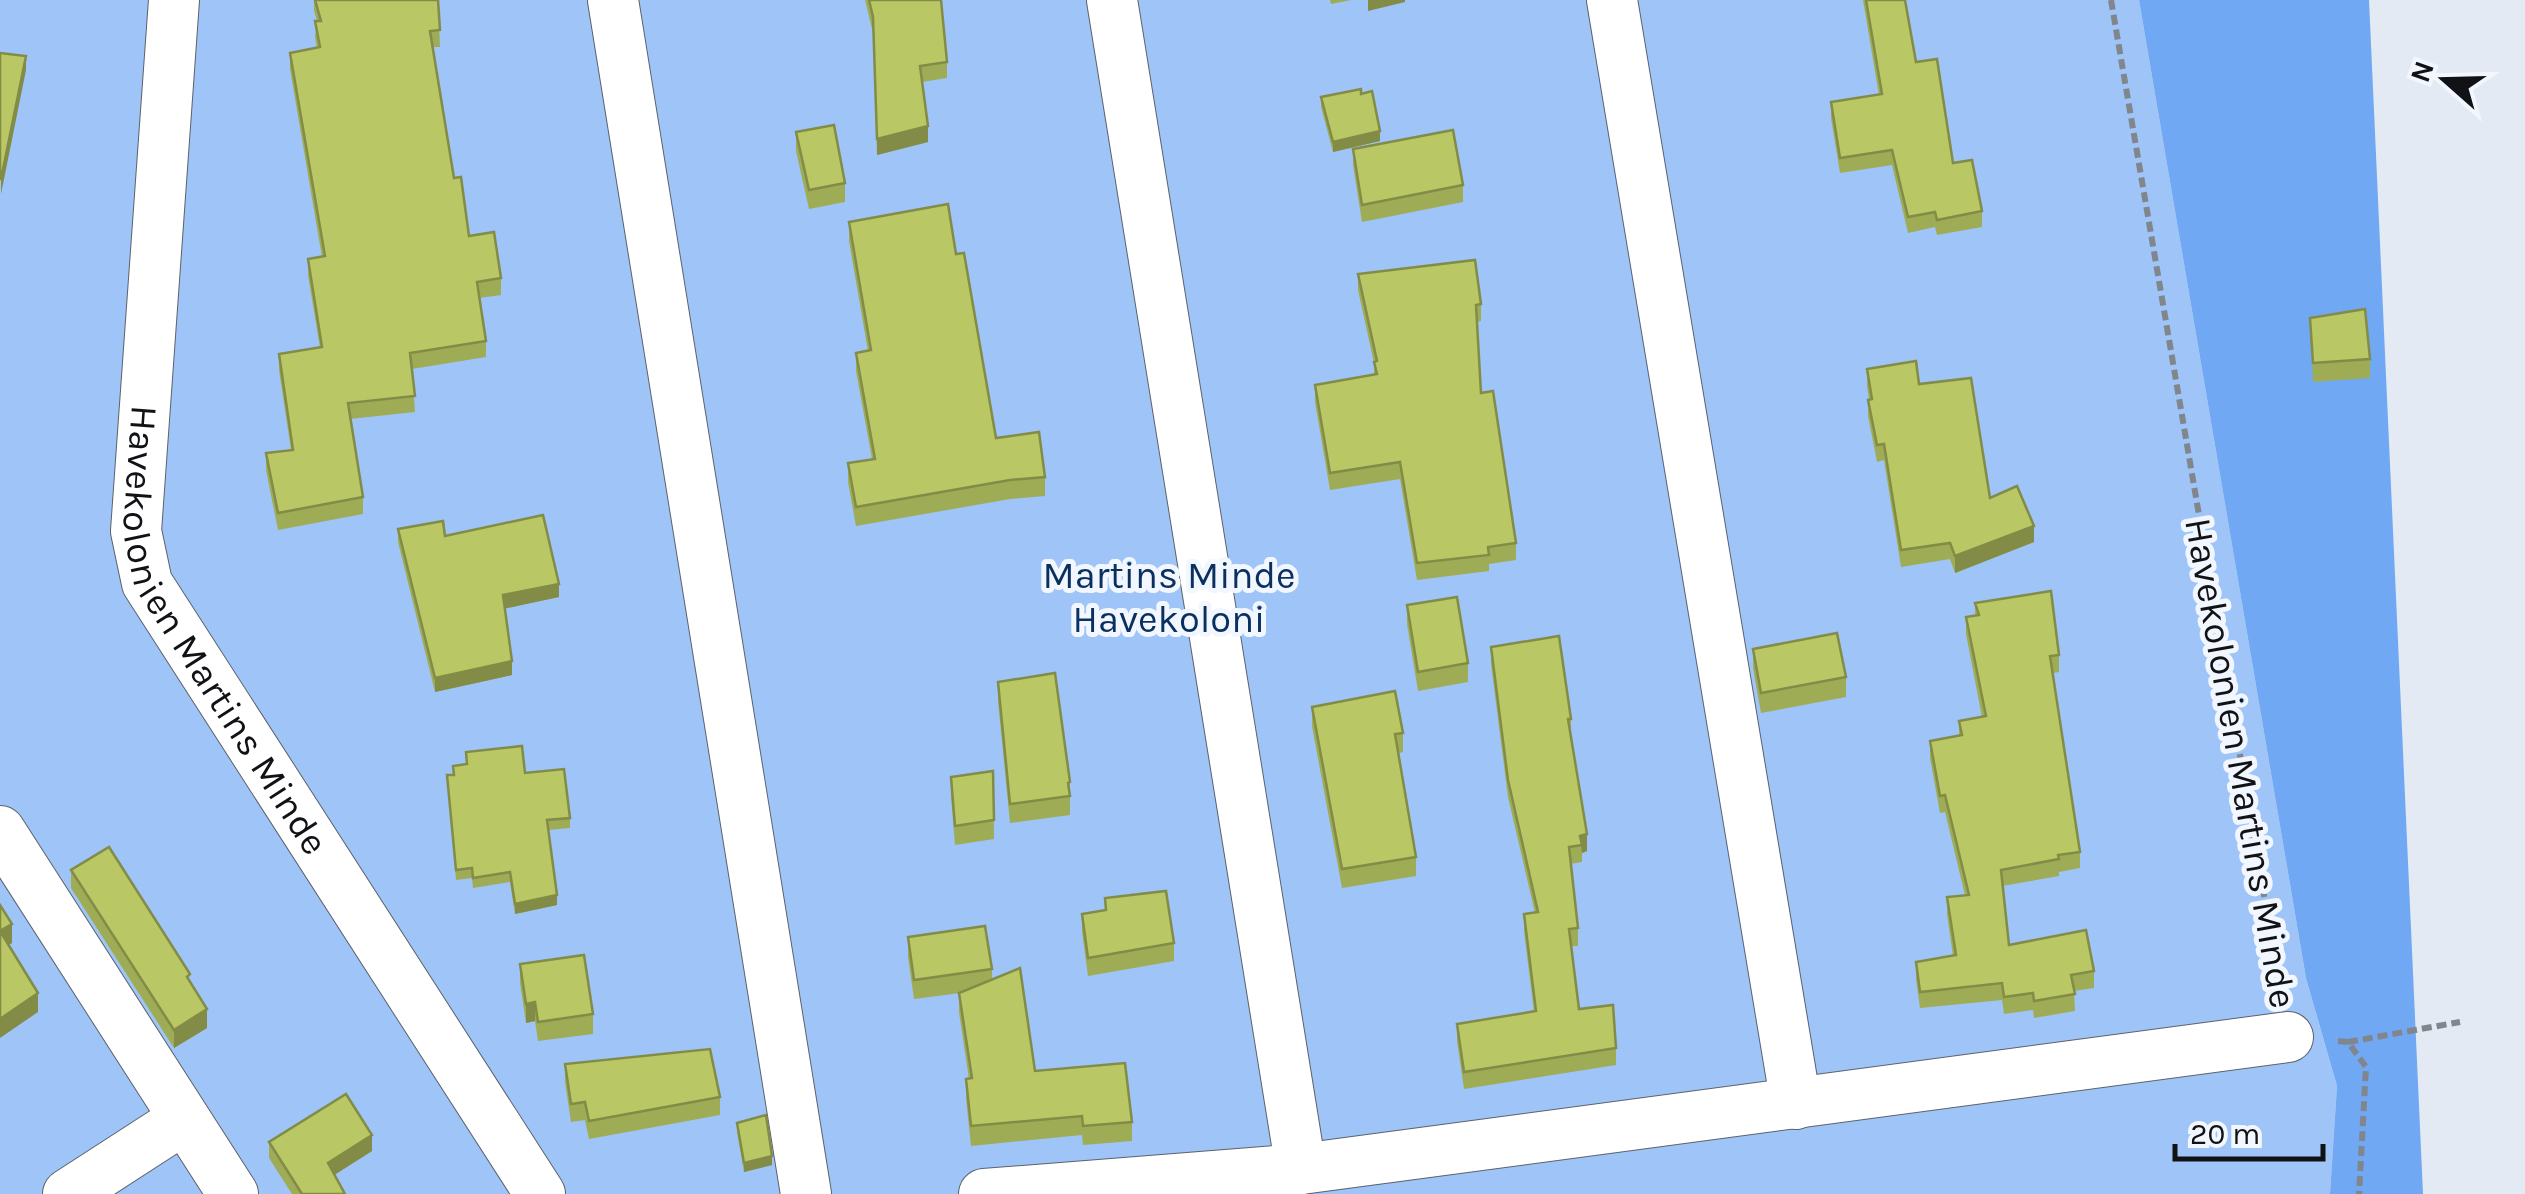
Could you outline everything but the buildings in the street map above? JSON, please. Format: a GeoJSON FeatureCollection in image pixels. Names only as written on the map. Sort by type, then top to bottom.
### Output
{"type":"FeatureCollection","features":[{"type":"Feature","properties":{"kind":"lane","name":"Havekolonien Martins Minde"},"geometry":{"type":"LineString","coordinates":[[174,0],[136,530],[148,583],[540,1194]]}},
{"type":"Feature","properties":{"kind":"lane"},"geometry":{"type":"LineString","coordinates":[[613,0],[806,1194]]}},
{"type":"Feature","properties":{"kind":"lane"},"geometry":{"type":"LineString","coordinates":[[1112,0],[1302,1169]]}},
{"type":"Feature","properties":{"kind":"lane"},"geometry":{"type":"LineString","coordinates":[[1612,0],[1796,1104]]}},
{"type":"Feature","properties":{"kind":"lane"},"geometry":{"type":"LineString","coordinates":[[0,830],[233,1194]]}},
{"type":"Feature","properties":{"kind":"lane","name":"Havekolonien Martins Minde"},"geometry":{"type":"LineString","coordinates":[[984,1194],[1302,1169],[2288,1036]]}},
{"type":"Feature","properties":{"kind":"lane"},"geometry":{"type":"LineString","coordinates":[[68,1194],[184,1120]]}},
{"type":"Feature","properties":{"kind":"path","name":"Havekolonien Martins Minde"},"geometry":{"type":"LineString","coordinates":[[2111,0],[2288,1036]]}},
{"type":"Feature","properties":{"kind":"path"},"geometry":{"type":"LineString","coordinates":[[2288,1036],[2348,1042],[2460,1022]]}},
{"type":"Feature","properties":{"kind":"path"},"geometry":{"type":"LineString","coordinates":[[2348,1042],[2366,1068],[2359,1194]]}},
{"type":"Feature","properties":{"kind":"green space","name":"Martins Minde Havekoloni"},"geometry":{"type":"Polygon","coordinates":[[[0,0],[2139,0],[2306,978],[2337,1086],[2330,1194],[0,1194],[0,0]]]}},
{"type":"Feature","properties":{"kind":"shaded area"},"geometry":{"type":"Polygon","coordinates":[[[2139,0],[2369,0],[2423,1194],[2330,1194],[2337,1086],[2306,978],[2139,0]]]}}]}
